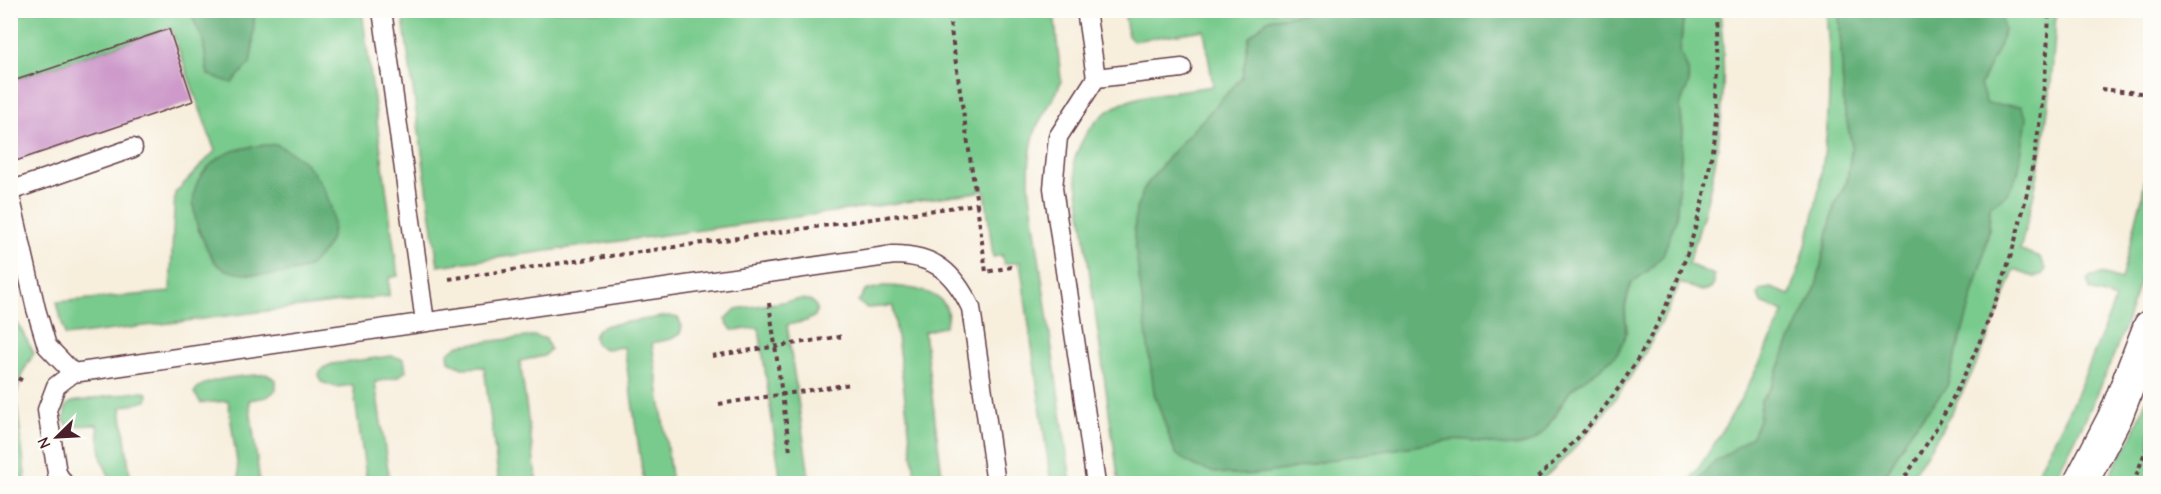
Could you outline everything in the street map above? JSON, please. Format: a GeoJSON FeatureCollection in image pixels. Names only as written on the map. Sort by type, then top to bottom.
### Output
{"type":"FeatureCollection","features":[{"type":"Feature","properties":{"kind":"street"},"geometry":{"type":"LineString","coordinates":[[2080,483],[2116,415],[2151,327]]}},
{"type":"Feature","properties":{"kind":"lane"},"geometry":{"type":"LineString","coordinates":[[382,10],[425,322]]}},
{"type":"Feature","properties":{"kind":"lane"},"geometry":{"type":"LineString","coordinates":[[1086,10],[1096,78],[1058,137],[1053,188],[1096,483]]}},
{"type":"Feature","properties":{"kind":"lane"},"geometry":{"type":"LineString","coordinates":[[1096,78],[1182,68]]}},
{"type":"Feature","properties":{"kind":"lane"},"geometry":{"type":"LineString","coordinates":[[10,191],[133,148]]}},
{"type":"Feature","properties":{"kind":"lane"},"geometry":{"type":"LineString","coordinates":[[10,195],[36,309],[47,346],[73,373]]}},
{"type":"Feature","properties":{"kind":"lane"},"geometry":{"type":"LineString","coordinates":[[64,483],[57,472],[47,411],[56,386],[73,373],[904,255],[930,260],[946,272],[962,288],[971,308],[996,483]]}},
{"type":"Feature","properties":{"kind":"path"},"geometry":{"type":"LineString","coordinates":[[948,10],[986,272],[1016,266]]}},
{"type":"Feature","properties":{"kind":"path"},"geometry":{"type":"LineString","coordinates":[[1532,483],[1581,435],[1613,397],[1651,334],[1680,270],[1696,227],[1716,130],[1719,74],[1714,10]]}},
{"type":"Feature","properties":{"kind":"path"},"geometry":{"type":"LineString","coordinates":[[1900,483],[1929,441],[1981,343],[2006,272],[2027,199],[2035,157],[2048,58],[2049,10]]}},
{"type":"Feature","properties":{"kind":"path"},"geometry":{"type":"LineString","coordinates":[[2101,89],[2151,94]]}},
{"type":"Feature","properties":{"kind":"path"},"geometry":{"type":"LineString","coordinates":[[419,283],[976,204]]}},
{"type":"Feature","properties":{"kind":"path"},"geometry":{"type":"LineString","coordinates":[[760,235],[790,451]]}},
{"type":"Feature","properties":{"kind":"path"},"geometry":{"type":"LineString","coordinates":[[712,356],[844,336]]}},
{"type":"Feature","properties":{"kind":"path"},"geometry":{"type":"LineString","coordinates":[[719,404],[851,384]]}},
{"type":"Feature","properties":{"kind":"path"},"geometry":{"type":"LineString","coordinates":[[2133,483],[2151,439]]}},
{"type":"Feature","properties":{"kind":"green space"},"geometry":{"type":"Polygon","coordinates":[[[32,10],[190,11],[203,40],[208,75],[253,47],[254,11],[362,11],[398,276],[389,278],[389,296],[65,336],[57,302],[170,292],[175,193],[215,151],[171,28],[11,81],[10,18],[32,10]],[[193,204],[198,229],[217,265],[193,204]]]}},
{"type":"Feature","properties":{"kind":"green space"},"geometry":{"type":"Polygon","coordinates":[[[1327,10],[1684,11],[1680,52],[1688,70],[1689,82],[1680,106],[1683,131],[1676,219],[1663,255],[1648,271],[1631,283],[1625,307],[1623,344],[1616,355],[1571,390],[1543,433],[1528,443],[1506,446],[1470,440],[1449,440],[1260,474],[1237,475],[1215,472],[1194,465],[1175,453],[1154,393],[1134,237],[1136,209],[1145,187],[1171,154],[1242,77],[1249,37],[1269,19],[1327,10]]]}},
{"type":"Feature","properties":{"kind":"green space"},"geometry":{"type":"Polygon","coordinates":[[[190,11],[254,11],[250,63],[232,83],[208,75],[203,40],[190,11]]]}},
{"type":"Feature","properties":{"kind":"green space"},"geometry":{"type":"Polygon","coordinates":[[[402,11],[1054,11],[1061,80],[1057,93],[1034,134],[1030,157],[1029,187],[1071,483],[1051,483],[1020,262],[1004,264],[1002,255],[993,257],[985,191],[438,266],[402,11]]]}},
{"type":"Feature","properties":{"kind":"green space"},"geometry":{"type":"Polygon","coordinates":[[[1124,11],[1327,11],[1269,19],[1249,37],[1243,77],[1171,154],[1145,187],[1350,455],[1462,438],[1486,442],[1555,417],[1570,391],[1591,373],[1627,331],[1625,308],[1631,283],[1648,271],[1676,219],[1683,131],[1680,106],[1689,82],[1688,70],[1680,52],[1684,11],[1720,11],[1723,75],[1719,139],[1707,202],[1688,264],[1714,275],[1714,284],[1711,289],[1702,291],[1680,283],[1653,339],[1621,391],[1583,439],[1538,483],[1119,483],[1074,161],[1084,138],[1096,121],[1111,109],[1128,101],[1148,96],[1213,86],[1204,30],[1133,41],[1128,36],[1124,11]]]}},
{"type":"Feature","properties":{"kind":"green space"},"geometry":{"type":"Polygon","coordinates":[[[1826,11],[1839,11],[1844,107],[1852,146],[1847,181],[1834,207],[1816,287],[1785,352],[1772,386],[1761,401],[1759,420],[1752,437],[1711,465],[1695,483],[1687,484],[1740,400],[1784,312],[1761,303],[1758,294],[1760,290],[1771,288],[1790,295],[1801,261],[1819,191],[1828,119],[1829,47],[1826,11]]]}},
{"type":"Feature","properties":{"kind":"green space"},"geometry":{"type":"Polygon","coordinates":[[[1839,11],[2000,11],[2004,29],[2000,44],[1980,85],[1987,104],[2021,106],[2027,118],[2018,174],[2006,195],[1990,206],[1989,228],[1982,263],[1947,386],[1908,435],[1881,483],[1695,483],[1711,465],[1752,436],[1759,420],[1761,401],[1772,386],[1785,352],[1816,287],[1834,207],[1847,181],[1852,146],[1844,107],[1839,11]]]}},
{"type":"Feature","properties":{"kind":"green space"},"geometry":{"type":"Polygon","coordinates":[[[2000,11],[2056,11],[2045,132],[2020,250],[2040,257],[2046,269],[2043,274],[2034,277],[2014,270],[1981,354],[1940,433],[1907,483],[1881,484],[1908,435],[1947,386],[1982,263],[1989,228],[1990,206],[2006,195],[1980,85],[2000,44],[2000,11]]]}},
{"type":"Feature","properties":{"kind":"green space"},"geometry":{"type":"Polygon","coordinates":[[[276,144],[303,161],[320,183],[331,208],[332,234],[327,246],[308,267],[288,273],[261,275],[234,272],[216,263],[204,242],[196,222],[194,194],[196,187],[205,170],[222,156],[242,149],[276,144]]]}},
{"type":"Feature","properties":{"kind":"green space"},"geometry":{"type":"Polygon","coordinates":[[[2150,146],[2152,204],[2150,237],[2143,269],[2123,333],[2083,425],[2052,483],[2031,483],[2077,393],[2115,299],[2090,290],[2088,280],[2091,276],[2101,274],[2121,280],[2142,197],[2150,146]]]}},
{"type":"Feature","properties":{"kind":"green space"},"geometry":{"type":"Polygon","coordinates":[[[883,286],[904,287],[928,293],[945,305],[948,314],[945,326],[924,332],[943,483],[916,483],[893,306],[867,308],[858,302],[865,291],[883,286]]]}},
{"type":"Feature","properties":{"kind":"green space"},"geometry":{"type":"Polygon","coordinates":[[[802,299],[812,301],[817,308],[815,316],[806,321],[787,325],[810,483],[781,483],[759,328],[732,330],[725,320],[736,309],[802,299]]]}},
{"type":"Feature","properties":{"kind":"green space"},"geometry":{"type":"Polygon","coordinates":[[[668,316],[678,318],[682,326],[680,334],[671,339],[652,343],[672,483],[644,483],[624,347],[605,349],[597,345],[594,337],[598,329],[607,325],[668,316]]]}},
{"type":"Feature","properties":{"kind":"green space"},"geometry":{"type":"Polygon","coordinates":[[[11,321],[18,324],[34,353],[23,372],[16,396],[26,483],[11,483],[11,321]]]}},
{"type":"Feature","properties":{"kind":"green space"},"geometry":{"type":"Polygon","coordinates":[[[535,336],[546,339],[550,349],[544,356],[520,361],[537,483],[499,483],[484,367],[462,368],[449,361],[448,353],[459,345],[535,336]]]}},
{"type":"Feature","properties":{"kind":"green space"},"geometry":{"type":"Polygon","coordinates":[[[391,356],[404,359],[406,371],[398,377],[375,382],[390,483],[367,483],[353,385],[336,387],[321,382],[319,374],[323,368],[332,364],[391,356]]]}},
{"type":"Feature","properties":{"kind":"green space"},"geometry":{"type":"Polygon","coordinates":[[[266,374],[276,380],[276,390],[267,397],[249,400],[260,483],[240,483],[228,401],[201,403],[194,393],[198,388],[215,380],[266,374]]]}},
{"type":"Feature","properties":{"kind":"green space"},"geometry":{"type":"Polygon","coordinates":[[[2150,390],[2150,483],[2105,483],[2134,432],[2150,390]]]}},
{"type":"Feature","properties":{"kind":"green space"},"geometry":{"type":"Polygon","coordinates":[[[142,391],[148,394],[147,401],[121,407],[131,483],[112,483],[102,460],[97,425],[68,426],[64,420],[66,406],[72,402],[142,391]]]}},
{"type":"Feature","properties":{"kind":"building"},"geometry":{"type":"Polygon","coordinates":[[[169,29],[193,101],[10,163],[10,82],[169,29]]]}}]}
